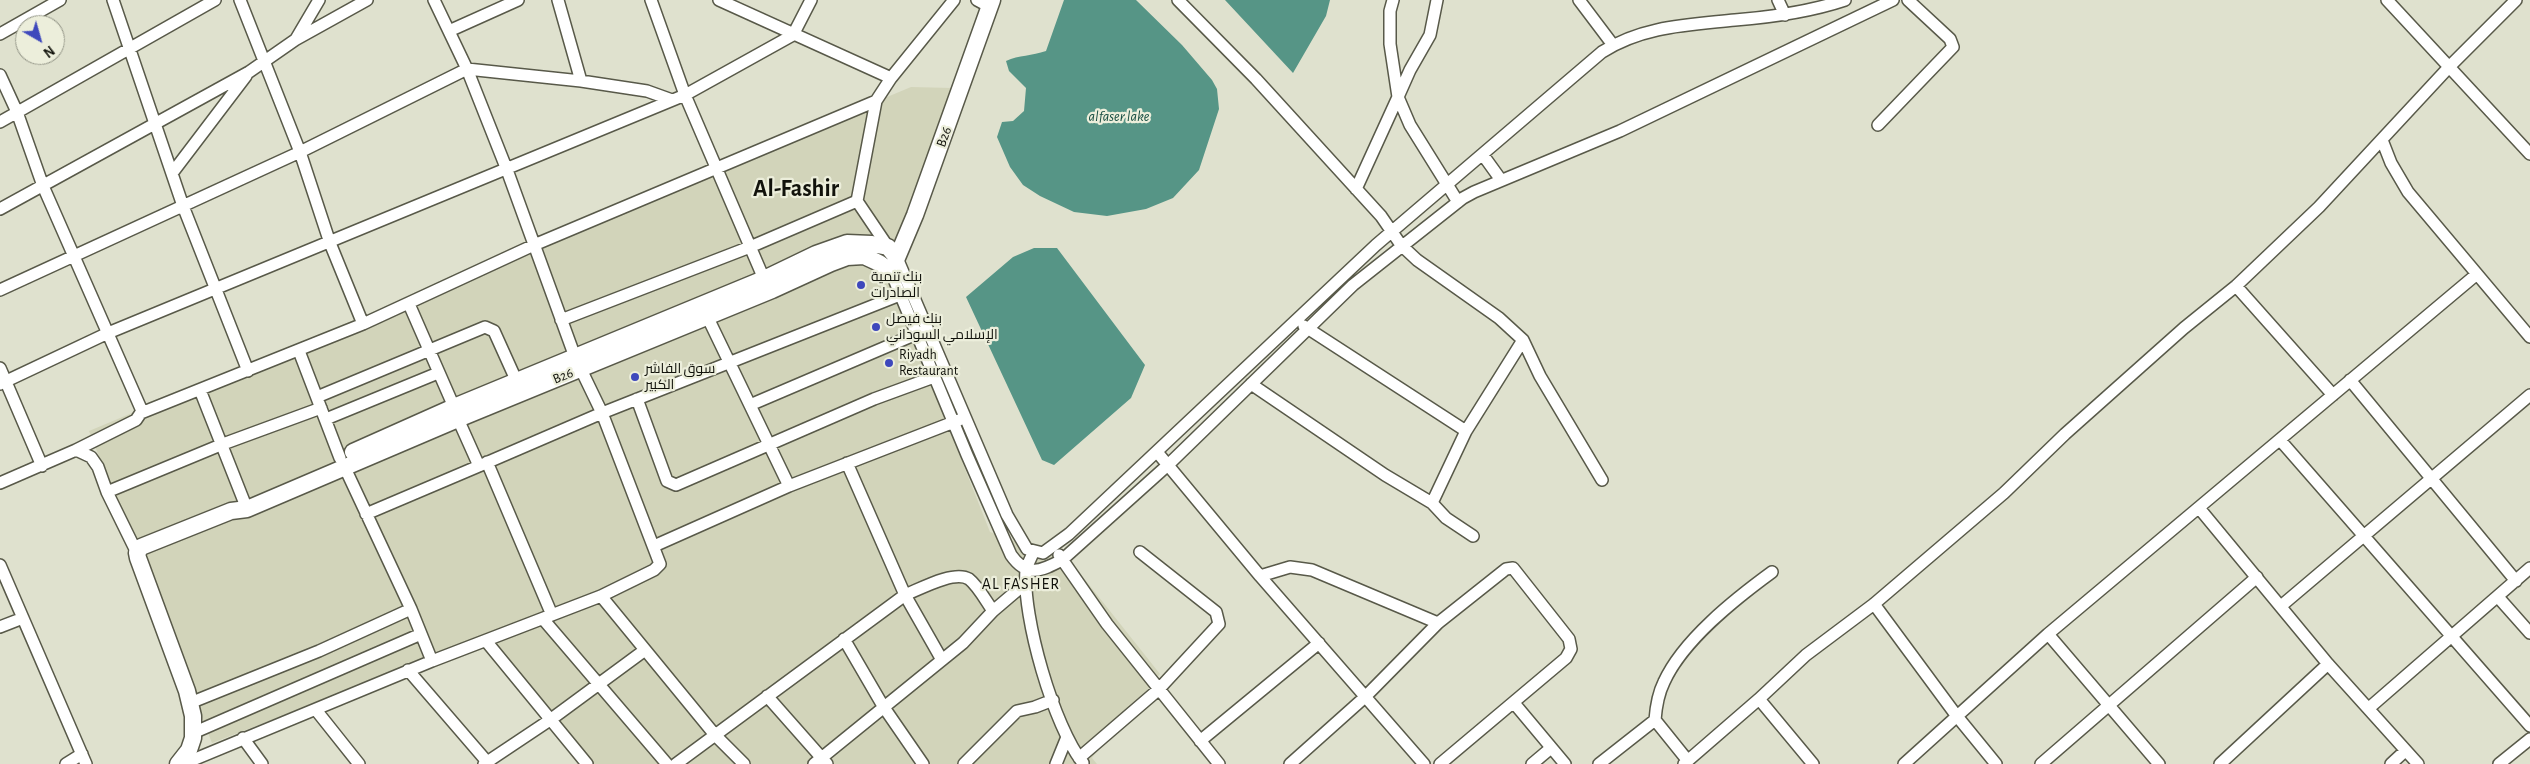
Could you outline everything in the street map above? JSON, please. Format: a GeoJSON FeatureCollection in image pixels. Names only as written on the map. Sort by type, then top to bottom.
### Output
{"type":"FeatureCollection","features":[{"type":"Feature","properties":{"kind":"highway","name":"B26"},"geometry":{"type":"LineString","coordinates":[[889,260],[915,215],[987,2]]}},
{"type":"Feature","properties":{"kind":"highway","name":"B26"},"geometry":{"type":"LineString","coordinates":[[137,553],[148,542],[241,507],[456,413],[578,363],[816,254],[847,243],[872,244],[889,260]]}},
{"type":"Feature","properties":{"kind":"highway","name":"B26"},"geometry":{"type":"LineString","coordinates":[[456,413],[517,382],[578,363],[707,316],[846,257],[864,256],[889,260]]}},
{"type":"Feature","properties":{"kind":"highway"},"geometry":{"type":"LineString","coordinates":[[137,553],[193,716],[193,733],[189,750],[178,764]]}},
{"type":"Feature","properties":{"kind":"street"},"geometry":{"type":"LineString","coordinates":[[0,34],[60,0]]}},
{"type":"Feature","properties":{"kind":"street"},"geometry":{"type":"LineString","coordinates":[[113,0],[153,123],[173,172],[183,206],[248,371]]}},
{"type":"Feature","properties":{"kind":"street"},"geometry":{"type":"LineString","coordinates":[[0,122],[129,47],[215,0]]}},
{"type":"Feature","properties":{"kind":"street"},"geometry":{"type":"LineString","coordinates":[[240,0],[300,152],[330,243],[363,324]]}},
{"type":"Feature","properties":{"kind":"street"},"geometry":{"type":"LineString","coordinates":[[295,40],[319,0]]}},
{"type":"Feature","properties":{"kind":"street"},"geometry":{"type":"LineString","coordinates":[[0,209],[248,72],[295,40],[367,0]]}},
{"type":"Feature","properties":{"kind":"street"},"geometry":{"type":"LineString","coordinates":[[183,764],[408,670],[601,596],[654,570],[660,564],[602,413],[578,363],[561,320],[507,170],[467,69],[434,0]]}},
{"type":"Feature","properties":{"kind":"street"},"geometry":{"type":"LineString","coordinates":[[449,31],[518,0]]}},
{"type":"Feature","properties":{"kind":"street"},"geometry":{"type":"LineString","coordinates":[[558,0],[581,81]]}},
{"type":"Feature","properties":{"kind":"street"},"geometry":{"type":"LineString","coordinates":[[651,0],[685,95],[764,279]]}},
{"type":"Feature","properties":{"kind":"street"},"geometry":{"type":"LineString","coordinates":[[720,0],[793,35],[891,78]]}},
{"type":"Feature","properties":{"kind":"street"},"geometry":{"type":"LineString","coordinates":[[3,383],[108,333],[685,95],[793,35],[812,0]]}},
{"type":"Feature","properties":{"kind":"street"},"geometry":{"type":"LineString","coordinates":[[954,0],[891,78],[876,101],[857,201],[928,330],[1007,515],[1023,544],[1033,552],[1043,553],[1054,546],[1111,495],[1392,231],[1612,45],[1640,34],[1688,24],[1785,15],[1845,0]]}},
{"type":"Feature","properties":{"kind":"street"},"geometry":{"type":"LineString","coordinates":[[1178,0],[1256,79],[1356,189],[1402,245],[1418,260],[1499,318],[1523,340],[1540,376],[1602,480]]}},
{"type":"Feature","properties":{"kind":"street"},"geometry":{"type":"LineString","coordinates":[[1393,0],[1390,12],[1390,44],[1398,97],[1410,125],[1458,202]]}},
{"type":"Feature","properties":{"kind":"street"},"geometry":{"type":"LineString","coordinates":[[1356,189],[1410,70],[1430,35],[1438,0]]}},
{"type":"Feature","properties":{"kind":"street"},"geometry":{"type":"LineString","coordinates":[[1579,0],[1612,45]]}},
{"type":"Feature","properties":{"kind":"street"},"geometry":{"type":"LineString","coordinates":[[1778,0],[1785,15]]}},
{"type":"Feature","properties":{"kind":"street"},"geometry":{"type":"LineString","coordinates":[[889,260],[915,334],[1008,549],[1016,562],[1026,569],[1033,571],[1048,567],[1062,560],[1169,464],[1353,285],[1458,202],[1474,192],[1501,180],[1620,131],[1893,0]]}},
{"type":"Feature","properties":{"kind":"street"},"geometry":{"type":"LineString","coordinates":[[1878,125],[1954,47],[1950,39],[1908,0]]}},
{"type":"Feature","properties":{"kind":"street"},"geometry":{"type":"LineString","coordinates":[[2387,0],[2530,154]]}},
{"type":"Feature","properties":{"kind":"street"},"geometry":{"type":"LineString","coordinates":[[1654,720],[1686,762],[1759,699],[1806,655],[1874,604],[2004,494],[2065,434],[2184,328],[2236,286],[2320,207],[2450,66],[2516,0]]}},
{"type":"Feature","properties":{"kind":"street"},"geometry":{"type":"LineString","coordinates":[[0,290],[300,152],[467,69],[581,81],[646,91],[672,100]]}},
{"type":"Feature","properties":{"kind":"street"},"geometry":{"type":"LineString","coordinates":[[173,172],[248,72]]}},
{"type":"Feature","properties":{"kind":"street"},"geometry":{"type":"LineString","coordinates":[[0,76],[17,112],[44,186],[142,414]]}},
{"type":"Feature","properties":{"kind":"street"},"geometry":{"type":"LineString","coordinates":[[0,483],[76,450],[136,420],[142,414],[363,324],[534,246],[876,101]]}},
{"type":"Feature","properties":{"kind":"street"},"geometry":{"type":"LineString","coordinates":[[2382,140],[2391,163],[2408,192],[2530,337]]}},
{"type":"Feature","properties":{"kind":"street"},"geometry":{"type":"LineString","coordinates":[[1483,155],[1501,180]]}},
{"type":"Feature","properties":{"kind":"street"},"geometry":{"type":"LineString","coordinates":[[561,320],[750,247],[857,201]]}},
{"type":"Feature","properties":{"kind":"street"},"geometry":{"type":"LineString","coordinates":[[1904,764],[1956,715],[2048,634],[2477,274]]}},
{"type":"Feature","properties":{"kind":"street"},"geometry":{"type":"LineString","coordinates":[[1344,275],[1353,285]]}},
{"type":"Feature","properties":{"kind":"street"},"geometry":{"type":"LineString","coordinates":[[2236,286],[2333,395]]}},
{"type":"Feature","properties":{"kind":"street"},"geometry":{"type":"LineString","coordinates":[[366,514],[602,413],[900,295]]}},
{"type":"Feature","properties":{"kind":"street"},"geometry":{"type":"LineString","coordinates":[[409,304],[456,413],[483,464],[547,617],[598,686],[667,764]]}},
{"type":"Feature","properties":{"kind":"street"},"geometry":{"type":"LineString","coordinates":[[707,316],[768,446],[789,486]]}},
{"type":"Feature","properties":{"kind":"street"},"geometry":{"type":"LineString","coordinates":[[1296,321],[1466,431]]}},
{"type":"Feature","properties":{"kind":"street"},"geometry":{"type":"LineString","coordinates":[[322,408],[429,349],[485,327],[491,327],[494,331],[517,382]]}},
{"type":"Feature","properties":{"kind":"street"},"geometry":{"type":"LineString","coordinates":[[750,405],[928,330]]}},
{"type":"Feature","properties":{"kind":"street"},"geometry":{"type":"LineString","coordinates":[[1432,503],[1466,431],[1523,340]]}},
{"type":"Feature","properties":{"kind":"street"},"geometry":{"type":"LineString","coordinates":[[299,351],[343,463],[411,609],[432,661]]}},
{"type":"Feature","properties":{"kind":"street"},"geometry":{"type":"LineString","coordinates":[[0,368],[3,383],[42,466]]}},
{"type":"Feature","properties":{"kind":"street"},"geometry":{"type":"LineString","coordinates":[[107,492],[223,444],[322,408],[438,373]]}},
{"type":"Feature","properties":{"kind":"street"},"geometry":{"type":"LineString","coordinates":[[637,399],[668,481],[676,485],[874,399],[934,377]]}},
{"type":"Feature","properties":{"kind":"street"},"geometry":{"type":"LineString","coordinates":[[2350,380],[2516,581]]}},
{"type":"Feature","properties":{"kind":"street"},"geometry":{"type":"LineString","coordinates":[[1251,384],[1385,475],[1432,503],[1446,518],[1473,536]]}},
{"type":"Feature","properties":{"kind":"street"},"geometry":{"type":"LineString","coordinates":[[200,390],[223,444],[241,507]]}},
{"type":"Feature","properties":{"kind":"street"},"geometry":{"type":"LineString","coordinates":[[1221,392],[1232,402]]}},
{"type":"Feature","properties":{"kind":"street"},"geometry":{"type":"LineString","coordinates":[[2281,606],[2530,395]]}},
{"type":"Feature","properties":{"kind":"street"},"geometry":{"type":"LineString","coordinates":[[654,546],[789,486],[964,418]]}},
{"type":"Feature","properties":{"kind":"street"},"geometry":{"type":"LineString","coordinates":[[2280,440],[2530,726]]}},
{"type":"Feature","properties":{"kind":"street"},"geometry":{"type":"LineString","coordinates":[[76,450],[91,457],[98,467],[107,492],[137,553]]}},
{"type":"Feature","properties":{"kind":"street"},"geometry":{"type":"LineString","coordinates":[[1157,452],[1169,464],[1260,576],[1424,764]]}},
{"type":"Feature","properties":{"kind":"street"},"geometry":{"type":"LineString","coordinates":[[847,463],[905,595],[942,660]]}},
{"type":"Feature","properties":{"kind":"street"},"geometry":{"type":"LineString","coordinates":[[1111,495],[1121,507]]}},
{"type":"Feature","properties":{"kind":"street"},"geometry":{"type":"LineString","coordinates":[[2199,508],[2328,664],[2418,764]]}},
{"type":"Feature","properties":{"kind":"street"},"geometry":{"type":"LineString","coordinates":[[1054,546],[1107,624],[1219,764]]}},
{"type":"Feature","properties":{"kind":"street"},"geometry":{"type":"LineString","coordinates":[[1033,552],[1026,569],[1032,633],[1038,658],[1067,737],[1081,761],[1158,690],[1219,624],[1216,612],[1140,552]]}},
{"type":"Feature","properties":{"kind":"street"},"geometry":{"type":"LineString","coordinates":[[0,565],[84,759],[66,764]]}},
{"type":"Feature","properties":{"kind":"street"},"geometry":{"type":"LineString","coordinates":[[1260,576],[1290,567],[1312,570],[1438,623]]}},
{"type":"Feature","properties":{"kind":"street"},"geometry":{"type":"LineString","coordinates":[[1290,764],[1365,697],[1438,623],[1506,569],[1513,568],[1569,639],[1571,649],[1566,658],[1440,764]]}},
{"type":"Feature","properties":{"kind":"street"},"geometry":{"type":"LineString","coordinates":[[2369,708],[2530,568]]}},
{"type":"Feature","properties":{"kind":"street"},"geometry":{"type":"LineString","coordinates":[[1599,764],[1654,720],[1657,700],[1664,682],[1680,656],[1700,634],[1747,590],[1772,572]]}},
{"type":"Feature","properties":{"kind":"street"},"geometry":{"type":"LineString","coordinates":[[676,764],[905,595],[944,579],[962,576],[971,580],[993,611]]}},
{"type":"Feature","properties":{"kind":"street"},"geometry":{"type":"LineString","coordinates":[[2041,764],[2108,704],[2257,577]]}},
{"type":"Feature","properties":{"kind":"street"},"geometry":{"type":"LineString","coordinates":[[767,696],[820,762],[883,706],[963,643],[993,611],[1027,582]]}},
{"type":"Feature","properties":{"kind":"street"},"geometry":{"type":"LineString","coordinates":[[601,596],[715,736],[744,764]]}},
{"type":"Feature","properties":{"kind":"street"},"geometry":{"type":"LineString","coordinates":[[2498,597],[2530,633]]}},
{"type":"Feature","properties":{"kind":"street"},"geometry":{"type":"LineString","coordinates":[[1874,604],[1956,715],[1996,764]]}},
{"type":"Feature","properties":{"kind":"street"},"geometry":{"type":"LineString","coordinates":[[190,704],[319,651],[411,609]]}},
{"type":"Feature","properties":{"kind":"street"},"geometry":{"type":"LineString","coordinates":[[0,627],[23,618]]}},
{"type":"Feature","properties":{"kind":"street"},"geometry":{"type":"LineString","coordinates":[[193,733],[422,634]]}},
{"type":"Feature","properties":{"kind":"street"},"geometry":{"type":"LineString","coordinates":[[2048,634],[2159,764]]}},
{"type":"Feature","properties":{"kind":"street"},"geometry":{"type":"LineString","coordinates":[[844,639],[883,706],[923,764]]}},
{"type":"Feature","properties":{"kind":"street"},"geometry":{"type":"LineString","coordinates":[[486,641],[587,764]]}},
{"type":"Feature","properties":{"kind":"street"},"geometry":{"type":"LineString","coordinates":[[1200,741],[1319,643]]}},
{"type":"Feature","properties":{"kind":"street"},"geometry":{"type":"LineString","coordinates":[[408,670],[487,763],[598,686],[645,650]]}},
{"type":"Feature","properties":{"kind":"street"},"geometry":{"type":"LineString","coordinates":[[2220,764],[2328,664]]}},
{"type":"Feature","properties":{"kind":"street"},"geometry":{"type":"LineString","coordinates":[[1759,699],[1813,764]]}},
{"type":"Feature","properties":{"kind":"street"},"geometry":{"type":"LineString","coordinates":[[964,764],[1017,711],[1053,700]]}},
{"type":"Feature","properties":{"kind":"street"},"geometry":{"type":"LineString","coordinates":[[1514,703],[1565,764]]}},
{"type":"Feature","properties":{"kind":"street"},"geometry":{"type":"LineString","coordinates":[[316,710],[359,764]]}},
{"type":"Feature","properties":{"kind":"street"},"geometry":{"type":"LineString","coordinates":[[1056,764],[1067,737]]}},
{"type":"Feature","properties":{"kind":"street"},"geometry":{"type":"LineString","coordinates":[[243,738],[262,764]]}},
{"type":"Feature","properties":{"kind":"street"},"geometry":{"type":"LineString","coordinates":[[2499,764],[2530,739]]}},
{"type":"Feature","properties":{"kind":"street"},"geometry":{"type":"LineString","coordinates":[[1532,764],[1551,748]]}},
{"type":"Feature","properties":{"kind":"street"},"geometry":{"type":"LineString","coordinates":[[2391,764],[2405,750]]}},
{"type":"Feature","properties":{"kind":"shaded area"},"geometry":{"type":"Polygon","coordinates":[[[911,87],[952,88],[889,277],[990,532],[1071,562],[1160,674],[1092,758],[1097,764],[584,764],[479,640],[212,743],[89,431],[911,87]]]}},
{"type":"Feature","properties":{"kind":"water","name":"alfaser lake"},"geometry":{"type":"Polygon","coordinates":[[[1064,0],[1136,0],[1182,45],[1212,80],[1217,89],[1219,109],[1199,170],[1173,198],[1146,209],[1107,216],[1074,212],[1040,196],[1023,185],[1010,167],[997,137],[1002,122],[1013,121],[1024,111],[1026,88],[1009,71],[1006,61],[1046,51],[1064,0]]]}},
{"type":"Feature","properties":{"kind":"water"},"geometry":{"type":"Polygon","coordinates":[[[1225,0],[1330,0],[1326,16],[1293,73],[1225,0]]]}},
{"type":"Feature","properties":{"kind":"water"},"geometry":{"type":"Polygon","coordinates":[[[1034,248],[1057,248],[1145,365],[1131,398],[1054,465],[1042,460],[966,297],[1013,257],[1034,248]]]}},
{"type":"Feature","properties":{"kind":"place","name":"بنك تنمية الصادرات"},"geometry":{"type":"Point","coordinates":[861,285]}},
{"type":"Feature","properties":{"kind":"place","name":"بنك فيصل الإسلامي السوداني"},"geometry":{"type":"Point","coordinates":[876,327]}},
{"type":"Feature","properties":{"kind":"place","name":"Riyadh Restaurant"},"geometry":{"type":"Point","coordinates":[889,363]}},
{"type":"Feature","properties":{"kind":"place","name":"سوق الفاشر الكبير"},"geometry":{"type":"Point","coordinates":[635,377]}},
{"type":"Feature","properties":{"kind":"district","name":"Al-Fashir"},"geometry":{"type":"Point","coordinates":[796,189]}},
{"type":"Feature","properties":{"kind":"district","name":"AL FASHER"},"geometry":{"type":"Point","coordinates":[1021,584]}}]}
